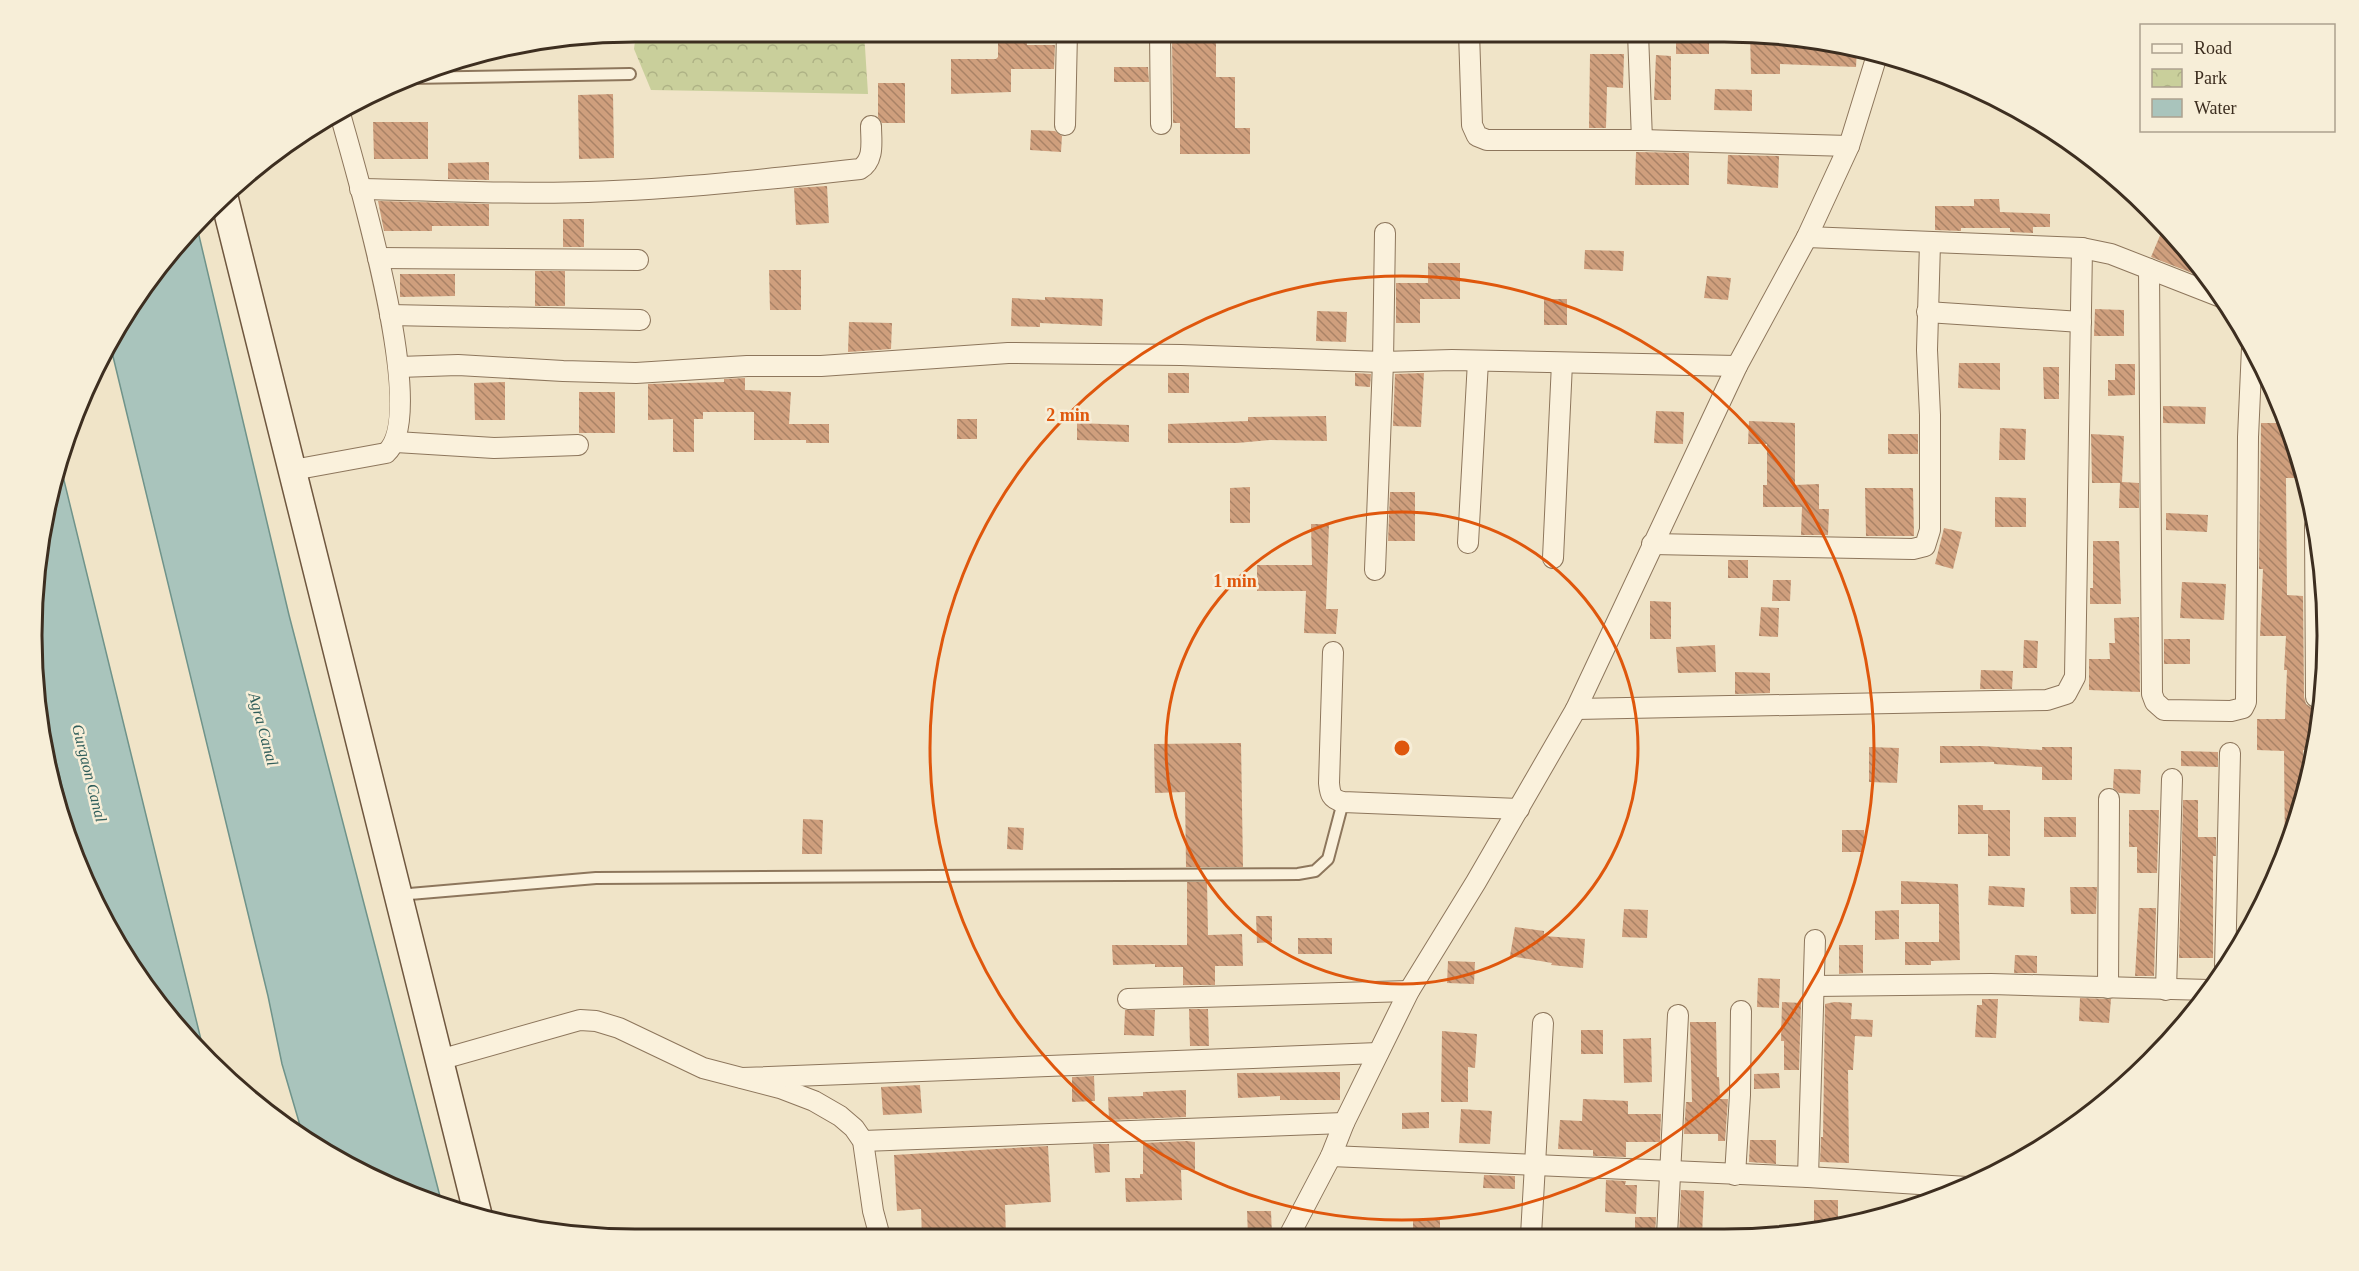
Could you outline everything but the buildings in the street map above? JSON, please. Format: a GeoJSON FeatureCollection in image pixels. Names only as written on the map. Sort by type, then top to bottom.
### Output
{"type":"FeatureCollection","features":[{"type":"Feature","properties":{"kind":"street"},"geometry":{"type":"LineString","coordinates":[[1065,125],[1066,42]]}},
{"type":"Feature","properties":{"kind":"street"},"geometry":{"type":"LineString","coordinates":[[1160,42],[1161,124]]}},
{"type":"Feature","properties":{"kind":"street"},"geometry":{"type":"LineString","coordinates":[[1469,42],[1472,124],[1477,136],[1492,141],[1642,140],[1849,146]]}},
{"type":"Feature","properties":{"kind":"street"},"geometry":{"type":"LineString","coordinates":[[1638,42],[1642,140]]}},
{"type":"Feature","properties":{"kind":"street"},"geometry":{"type":"LineString","coordinates":[[1293,1229],[1331,1156],[1344,1123],[1409,991],[1519,809],[1576,709],[1737,366],[1807,237],[1849,146],[1875,62]]}},
{"type":"Feature","properties":{"kind":"street"},"geometry":{"type":"LineString","coordinates":[[293,470],[386,453],[396,442],[400,422],[399,367],[390,315],[378,258],[342,120]]}},
{"type":"Feature","properties":{"kind":"street"},"geometry":{"type":"LineString","coordinates":[[360,189],[559,193],[612,191],[860,169],[866,165],[870,156],[871,126]]}},
{"type":"Feature","properties":{"kind":"street"},"geometry":{"type":"LineString","coordinates":[[226,206],[476,1207]]}},
{"type":"Feature","properties":{"kind":"street"},"geometry":{"type":"LineString","coordinates":[[1375,570],[1383,362],[1385,233]]}},
{"type":"Feature","properties":{"kind":"street"},"geometry":{"type":"LineString","coordinates":[[1807,237],[2082,248],[2111,254],[2206,291]]}},
{"type":"Feature","properties":{"kind":"street"},"geometry":{"type":"LineString","coordinates":[[1652,544],[1913,549],[1925,546],[1930,530],[1929,243]]}},
{"type":"Feature","properties":{"kind":"street"},"geometry":{"type":"LineString","coordinates":[[1576,709],[2047,700],[2066,694],[2075,677],[2082,248]]}},
{"type":"Feature","properties":{"kind":"street"},"geometry":{"type":"LineString","coordinates":[[378,258],[638,260]]}},
{"type":"Feature","properties":{"kind":"street"},"geometry":{"type":"LineString","coordinates":[[2149,269],[2152,694],[2155,702],[2164,710],[2231,711],[2243,708],[2246,702],[2248,437],[2251,365]]}},
{"type":"Feature","properties":{"kind":"street"},"geometry":{"type":"LineString","coordinates":[[1928,312],[2081,322]]}},
{"type":"Feature","properties":{"kind":"street"},"geometry":{"type":"LineString","coordinates":[[390,315],[640,320]]}},
{"type":"Feature","properties":{"kind":"street"},"geometry":{"type":"LineString","coordinates":[[399,367],[458,365],[636,373],[747,366],[821,366],[1008,353],[1181,355],[1383,362],[1478,361],[1737,366]]}},
{"type":"Feature","properties":{"kind":"street"},"geometry":{"type":"LineString","coordinates":[[1468,543],[1478,361]]}},
{"type":"Feature","properties":{"kind":"street"},"geometry":{"type":"LineString","coordinates":[[1552,558],[1562,363]]}},
{"type":"Feature","properties":{"kind":"street"},"geometry":{"type":"LineString","coordinates":[[396,442],[494,448],[578,445]]}},
{"type":"Feature","properties":{"kind":"street"},"geometry":{"type":"LineString","coordinates":[[2315,584],[2316,676]]}},
{"type":"Feature","properties":{"kind":"street"},"geometry":{"type":"LineString","coordinates":[[1333,652],[1329,783],[1334,800],[1519,809]]}},
{"type":"Feature","properties":{"kind":"street"},"geometry":{"type":"LineString","coordinates":[[2225,951],[2230,753]]}},
{"type":"Feature","properties":{"kind":"street"},"geometry":{"type":"LineString","coordinates":[[2166,990],[2172,778]]}},
{"type":"Feature","properties":{"kind":"street"},"geometry":{"type":"LineString","coordinates":[[2108,988],[2109,800]]}},
{"type":"Feature","properties":{"kind":"street"},"geometry":{"type":"LineString","coordinates":[[1808,1177],[1815,940]]}},
{"type":"Feature","properties":{"kind":"street"},"geometry":{"type":"LineString","coordinates":[[1814,986],[1991,984],[2199,990]]}},
{"type":"Feature","properties":{"kind":"street"},"geometry":{"type":"LineString","coordinates":[[1128,999],[1409,991]]}},
{"type":"Feature","properties":{"kind":"street"},"geometry":{"type":"LineString","coordinates":[[1734,1175],[1740,1095],[1741,1011]]}},
{"type":"Feature","properties":{"kind":"street"},"geometry":{"type":"LineString","coordinates":[[1667,1229],[1678,1015]]}},
{"type":"Feature","properties":{"kind":"street"},"geometry":{"type":"LineString","coordinates":[[439,1060],[580,1020],[596,1021],[620,1028],[703,1068],[780,1088],[814,1101],[840,1116],[854,1128],[863,1141],[878,1229]]}},
{"type":"Feature","properties":{"kind":"street"},"geometry":{"type":"LineString","coordinates":[[1531,1229],[1543,1023]]}},
{"type":"Feature","properties":{"kind":"street"},"geometry":{"type":"LineString","coordinates":[[742,1078],[1378,1053]]}},
{"type":"Feature","properties":{"kind":"street"},"geometry":{"type":"LineString","coordinates":[[863,1141],[1344,1123]]}},
{"type":"Feature","properties":{"kind":"street"},"geometry":{"type":"LineString","coordinates":[[1331,1156],[1808,1177],[1946,1186]]}},
{"type":"Feature","properties":{"kind":"lane"},"geometry":{"type":"LineString","coordinates":[[433,78],[630,74]]}},
{"type":"Feature","properties":{"kind":"lane"},"geometry":{"type":"LineString","coordinates":[[398,895],[607,878],[1298,874],[1315,871],[1328,859],[1342,802]]}},
{"type":"Feature","properties":{"kind":"green space"},"geometry":{"type":"Polygon","coordinates":[[[635,42],[865,42],[868,94],[651,90],[634,49],[635,42]]]}},
{"type":"Feature","properties":{"kind":"water","name":"Agra Canal"},"geometry":{"type":"Polygon","coordinates":[[[199,234],[289,615],[440,1196],[373,1168],[300,1125],[282,1064],[268,996],[113,355],[142,306],[199,234]]]}},
{"type":"Feature","properties":{"kind":"water","name":"Gurgaon Canal"},"geometry":{"type":"Polygon","coordinates":[[[63,478],[201,1039],[165,997],[122,932],[87,863],[66,801],[47,713],[42,636],[47,558],[63,478]]]}}]}
